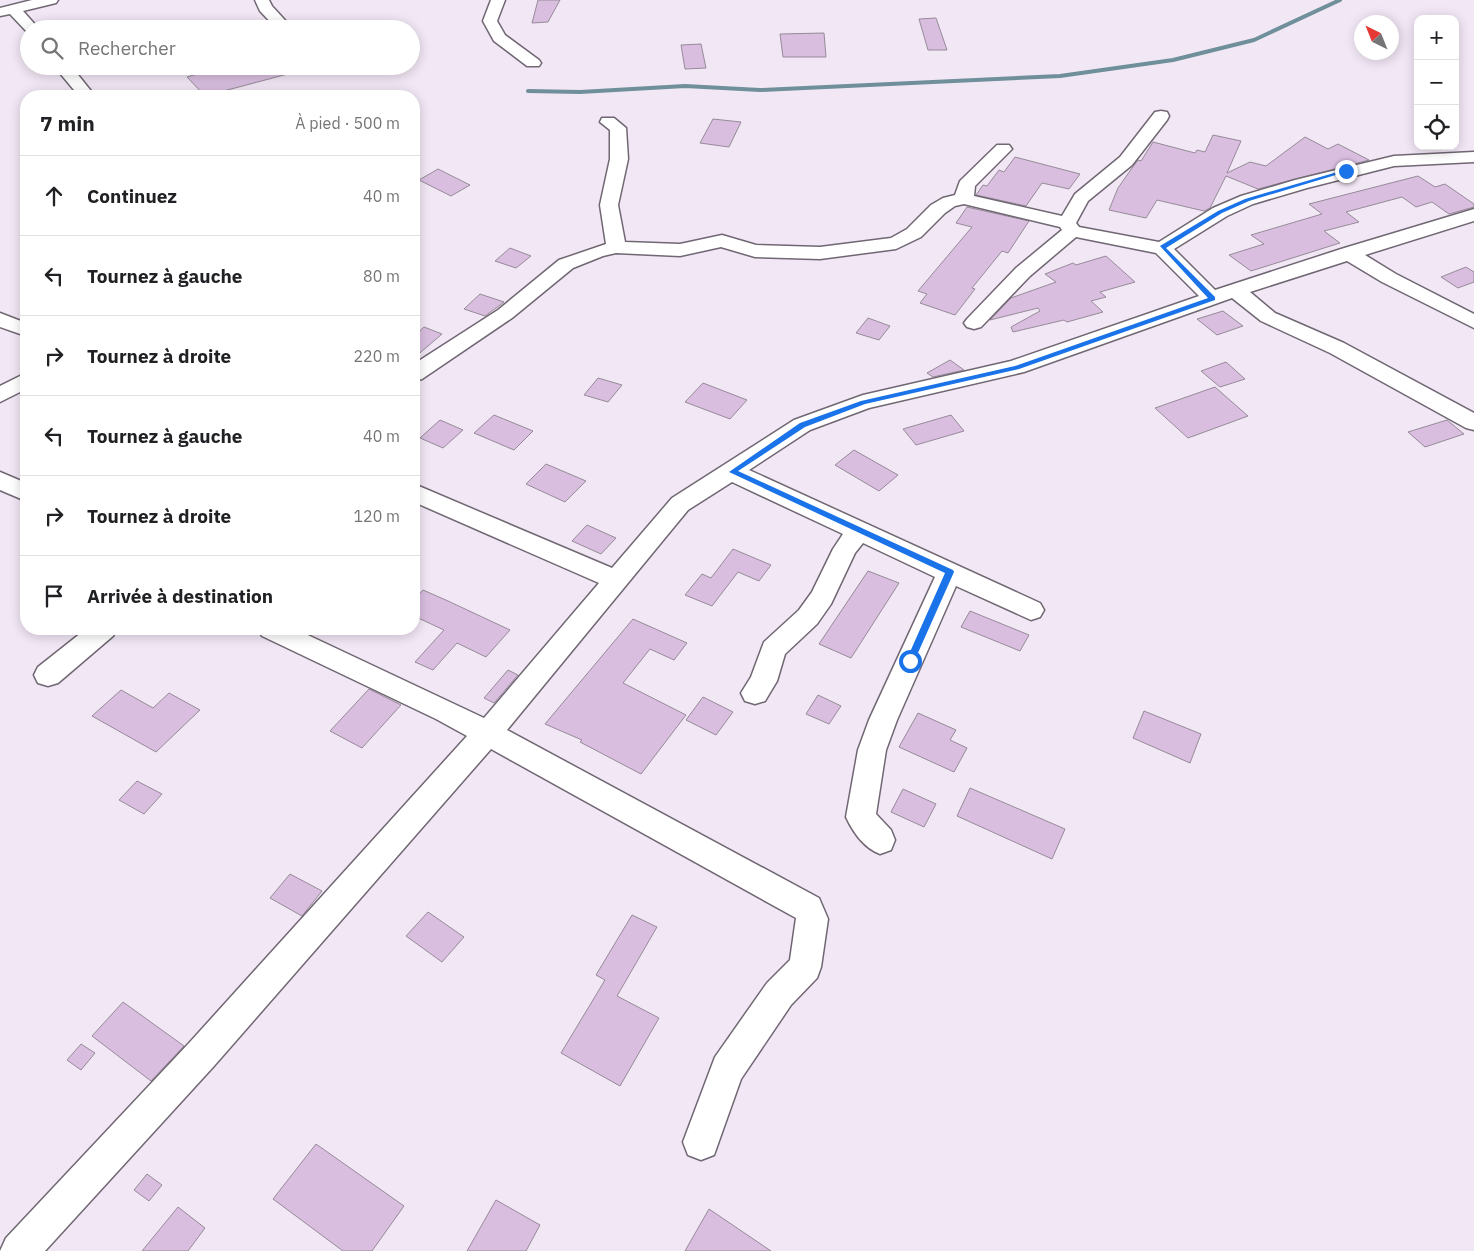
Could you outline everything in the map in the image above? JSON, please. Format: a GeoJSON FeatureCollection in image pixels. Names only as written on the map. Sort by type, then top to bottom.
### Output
{"type":"FeatureCollection","features":[{"type":"Feature","properties":{"kind":"street"},"geometry":{"type":"LineString","coordinates":[[6,11],[51,0]]}},
{"type":"Feature","properties":{"kind":"street"},"geometry":{"type":"LineString","coordinates":[[262,0],[265,8],[277,20]]}},
{"type":"Feature","properties":{"kind":"street"},"geometry":{"type":"LineString","coordinates":[[498,0],[490,21],[499,38],[533,63]]}},
{"type":"Feature","properties":{"kind":"street"},"geometry":{"type":"LineString","coordinates":[[6,11],[20,21]]}},
{"type":"Feature","properties":{"kind":"street"},"geometry":{"type":"LineString","coordinates":[[70,75],[82,90]]}},
{"type":"Feature","properties":{"kind":"street"},"geometry":{"type":"LineString","coordinates":[[974,323],[1070,227],[1081,198],[1126,161],[1161,116]]}},
{"type":"Feature","properties":{"kind":"street"},"geometry":{"type":"LineString","coordinates":[[608,122],[618,128],[619,159],[609,205],[616,247]]}},
{"type":"Feature","properties":{"kind":"street"},"geometry":{"type":"LineString","coordinates":[[964,199],[966,185],[1003,149]]}},
{"type":"Feature","properties":{"kind":"street"},"geometry":{"type":"LineString","coordinates":[[1162,248],[1220,212],[1247,200],[1301,184],[1394,161],[1474,157]]}},
{"type":"Feature","properties":{"kind":"street"},"geometry":{"type":"LineString","coordinates":[[420,370],[505,314],[566,264],[596,252],[616,247],[680,250],[722,241],[755,251],[820,254],[896,243],[914,233],[938,209],[950,202],[964,199],[1070,227],[1162,248],[1213,299]]}},
{"type":"Feature","properties":{"kind":"street"},"geometry":{"type":"LineString","coordinates":[[19,1251],[202,1054],[487,734],[614,580],[680,504],[802,425],[863,402],[1016,368],[1235,290],[1474,215]]}},
{"type":"Feature","properties":{"kind":"street"},"geometry":{"type":"LineString","coordinates":[[1348,253],[1390,278],[1474,322]]}},
{"type":"Feature","properties":{"kind":"street"},"geometry":{"type":"LineString","coordinates":[[1235,290],[1268,316],[1337,348],[1474,423]]}},
{"type":"Feature","properties":{"kind":"street"},"geometry":{"type":"LineString","coordinates":[[0,319],[20,327]]}},
{"type":"Feature","properties":{"kind":"street"},"geometry":{"type":"LineString","coordinates":[[0,395],[20,383]]}},
{"type":"Feature","properties":{"kind":"street"},"geometry":{"type":"LineString","coordinates":[[732,472],[1031,610]]}},
{"type":"Feature","properties":{"kind":"street"},"geometry":{"type":"LineString","coordinates":[[0,480],[20,490]]}},
{"type":"Feature","properties":{"kind":"street"},"geometry":{"type":"LineString","coordinates":[[420,495],[614,580]]}},
{"type":"Feature","properties":{"kind":"street"},"geometry":{"type":"LineString","coordinates":[[755,693],[763,681],[773,649],[808,617],[822,597],[845,549],[860,530]]}},
{"type":"Feature","properties":{"kind":"street"},"geometry":{"type":"LineString","coordinates":[[880,840],[861,817],[872,750],[883,720],[950,572]]}},
{"type":"Feature","properties":{"kind":"street"},"geometry":{"type":"LineString","coordinates":[[48,675],[97,635]]}},
{"type":"Feature","properties":{"kind":"street"},"geometry":{"type":"LineString","coordinates":[[284,635],[446,711],[808,908],[812,919],[806,967],[779,994],[727,1069],[701,1142]]}},
{"type":"Feature","properties":{"kind":"building"},"geometry":{"type":"Polygon","coordinates":[[[538,0],[560,0],[548,22],[532,23],[538,0]]]}},
{"type":"Feature","properties":{"kind":"building"},"geometry":{"type":"Polygon","coordinates":[[[936,18],[947,50],[928,50],[919,19],[936,18]]]}},
{"type":"Feature","properties":{"kind":"building"},"geometry":{"type":"Polygon","coordinates":[[[824,33],[826,57],[783,57],[780,34],[824,33]]]}},
{"type":"Feature","properties":{"kind":"building"},"geometry":{"type":"Polygon","coordinates":[[[701,44],[706,68],[685,69],[681,45],[701,44]]]}},
{"type":"Feature","properties":{"kind":"building"},"geometry":{"type":"Polygon","coordinates":[[[194,75],[284,75],[228,90],[199,90],[187,77],[194,75]]]}},
{"type":"Feature","properties":{"kind":"building"},"geometry":{"type":"Polygon","coordinates":[[[713,119],[741,122],[729,147],[700,143],[713,119]]]}},
{"type":"Feature","properties":{"kind":"building"},"geometry":{"type":"Polygon","coordinates":[[[1213,135],[1241,141],[1227,173],[1250,162],[1266,166],[1305,137],[1328,149],[1338,144],[1369,160],[1258,189],[1226,176],[1210,208],[1204,211],[1157,200],[1146,218],[1109,210],[1118,188],[1138,160],[1141,161],[1153,142],[1195,153],[1197,150],[1205,152],[1213,135]]]}},
{"type":"Feature","properties":{"kind":"building"},"geometry":{"type":"Polygon","coordinates":[[[1015,157],[1080,174],[1069,189],[1042,183],[1026,206],[976,195],[983,185],[987,186],[999,170],[1004,172],[1015,157]]]}},
{"type":"Feature","properties":{"kind":"building"},"geometry":{"type":"Polygon","coordinates":[[[438,169],[470,185],[451,196],[420,179],[438,169]]]}},
{"type":"Feature","properties":{"kind":"building"},"geometry":{"type":"Polygon","coordinates":[[[1418,176],[1435,187],[1445,184],[1474,204],[1474,207],[1449,214],[1432,202],[1416,207],[1402,197],[1346,212],[1359,222],[1324,231],[1340,243],[1251,271],[1229,255],[1264,244],[1251,235],[1322,214],[1309,204],[1418,176]]]}},
{"type":"Feature","properties":{"kind":"building"},"geometry":{"type":"Polygon","coordinates":[[[967,207],[1029,221],[1008,253],[1002,251],[972,288],[975,289],[955,315],[920,303],[927,294],[918,291],[972,227],[956,223],[967,207]]]}},
{"type":"Feature","properties":{"kind":"building"},"geometry":{"type":"Polygon","coordinates":[[[510,248],[531,256],[516,268],[495,261],[510,248]]]}},
{"type":"Feature","properties":{"kind":"building"},"geometry":{"type":"Polygon","coordinates":[[[1106,256],[1135,282],[1100,292],[1106,297],[1091,301],[1103,312],[1067,322],[1064,320],[1013,332],[1011,327],[1040,311],[1038,308],[990,320],[1011,298],[1056,282],[1045,274],[1073,263],[1076,265],[1106,256]]]}},
{"type":"Feature","properties":{"kind":"building"},"geometry":{"type":"Polygon","coordinates":[[[1466,267],[1474,272],[1474,282],[1458,288],[1441,277],[1466,267]]]}},
{"type":"Feature","properties":{"kind":"building"},"geometry":{"type":"Polygon","coordinates":[[[480,294],[504,302],[485,316],[464,309],[480,294]]]}},
{"type":"Feature","properties":{"kind":"building"},"geometry":{"type":"Polygon","coordinates":[[[1223,311],[1243,326],[1217,335],[1197,319],[1223,311]]]}},
{"type":"Feature","properties":{"kind":"building"},"geometry":{"type":"Polygon","coordinates":[[[868,318],[890,326],[879,340],[856,333],[868,318]]]}},
{"type":"Feature","properties":{"kind":"building"},"geometry":{"type":"Polygon","coordinates":[[[424,327],[442,334],[420,353],[420,331],[424,327]]]}},
{"type":"Feature","properties":{"kind":"building"},"geometry":{"type":"Polygon","coordinates":[[[950,360],[964,370],[933,377],[927,373],[950,360]]]}},
{"type":"Feature","properties":{"kind":"building"},"geometry":{"type":"Polygon","coordinates":[[[1226,362],[1245,379],[1220,387],[1201,371],[1226,362]]]}},
{"type":"Feature","properties":{"kind":"building"},"geometry":{"type":"Polygon","coordinates":[[[598,378],[622,385],[608,402],[584,395],[598,378]]]}},
{"type":"Feature","properties":{"kind":"building"},"geometry":{"type":"Polygon","coordinates":[[[703,383],[747,400],[730,419],[685,402],[703,383]]]}},
{"type":"Feature","properties":{"kind":"building"},"geometry":{"type":"Polygon","coordinates":[[[1215,387],[1248,416],[1188,438],[1155,408],[1215,387]]]}},
{"type":"Feature","properties":{"kind":"building"},"geometry":{"type":"Polygon","coordinates":[[[494,415],[533,431],[514,450],[474,433],[494,415]]]}},
{"type":"Feature","properties":{"kind":"building"},"geometry":{"type":"Polygon","coordinates":[[[951,415],[964,431],[916,445],[903,429],[951,415]]]}},
{"type":"Feature","properties":{"kind":"building"},"geometry":{"type":"Polygon","coordinates":[[[440,420],[463,430],[443,448],[420,438],[440,420]]]}},
{"type":"Feature","properties":{"kind":"building"},"geometry":{"type":"Polygon","coordinates":[[[1447,420],[1464,434],[1425,447],[1408,432],[1447,420]]]}},
{"type":"Feature","properties":{"kind":"building"},"geometry":{"type":"Polygon","coordinates":[[[854,450],[898,475],[879,491],[835,465],[854,450]]]}},
{"type":"Feature","properties":{"kind":"building"},"geometry":{"type":"Polygon","coordinates":[[[546,464],[586,481],[565,502],[526,484],[546,464]]]}},
{"type":"Feature","properties":{"kind":"building"},"geometry":{"type":"Polygon","coordinates":[[[587,525],[616,538],[601,554],[572,541],[587,525]]]}},
{"type":"Feature","properties":{"kind":"building"},"geometry":{"type":"Polygon","coordinates":[[[733,549],[771,565],[759,581],[738,572],[712,606],[685,595],[702,574],[711,578],[733,549]]]}},
{"type":"Feature","properties":{"kind":"building"},"geometry":{"type":"Polygon","coordinates":[[[868,571],[899,583],[851,658],[819,644],[868,571]]]}},
{"type":"Feature","properties":{"kind":"building"},"geometry":{"type":"Polygon","coordinates":[[[423,590],[510,630],[486,657],[457,643],[433,670],[415,662],[444,630],[420,619],[420,593],[423,590]]]}},
{"type":"Feature","properties":{"kind":"building"},"geometry":{"type":"Polygon","coordinates":[[[970,611],[1029,635],[1020,651],[961,627],[970,611]]]}},
{"type":"Feature","properties":{"kind":"building"},"geometry":{"type":"Polygon","coordinates":[[[633,619],[687,643],[674,660],[650,649],[623,683],[686,715],[641,774],[580,742],[582,740],[545,724],[633,619]]]}},
{"type":"Feature","properties":{"kind":"building"},"geometry":{"type":"Polygon","coordinates":[[[508,670],[518,675],[494,703],[484,698],[508,670]]]}},
{"type":"Feature","properties":{"kind":"building"},"geometry":{"type":"Polygon","coordinates":[[[369,689],[401,705],[362,748],[330,731],[369,689]]]}},
{"type":"Feature","properties":{"kind":"building"},"geometry":{"type":"Polygon","coordinates":[[[121,690],[153,708],[169,693],[200,710],[156,752],[92,716],[121,690]]]}},
{"type":"Feature","properties":{"kind":"building"},"geometry":{"type":"Polygon","coordinates":[[[818,695],[841,706],[829,724],[806,714],[818,695]]]}},
{"type":"Feature","properties":{"kind":"building"},"geometry":{"type":"Polygon","coordinates":[[[703,697],[733,712],[716,735],[686,720],[703,697]]]}},
{"type":"Feature","properties":{"kind":"building"},"geometry":{"type":"Polygon","coordinates":[[[1144,711],[1201,734],[1190,763],[1133,738],[1144,711]]]}},
{"type":"Feature","properties":{"kind":"building"},"geometry":{"type":"Polygon","coordinates":[[[918,713],[956,730],[950,740],[967,748],[954,772],[899,747],[918,713]]]}},
{"type":"Feature","properties":{"kind":"building"},"geometry":{"type":"Polygon","coordinates":[[[137,781],[162,794],[144,814],[119,800],[137,781]]]}},
{"type":"Feature","properties":{"kind":"building"},"geometry":{"type":"Polygon","coordinates":[[[970,788],[1065,829],[1052,859],[957,816],[970,788]]]}},
{"type":"Feature","properties":{"kind":"building"},"geometry":{"type":"Polygon","coordinates":[[[903,789],[936,804],[924,827],[891,812],[903,789]]]}},
{"type":"Feature","properties":{"kind":"building"},"geometry":{"type":"Polygon","coordinates":[[[290,874],[322,891],[302,916],[270,898],[290,874]]]}},
{"type":"Feature","properties":{"kind":"building"},"geometry":{"type":"Polygon","coordinates":[[[428,912],[464,937],[442,962],[406,936],[428,912]]]}},
{"type":"Feature","properties":{"kind":"building"},"geometry":{"type":"Polygon","coordinates":[[[632,915],[657,927],[617,996],[659,1018],[620,1086],[561,1053],[605,980],[596,975],[632,915]]]}},
{"type":"Feature","properties":{"kind":"building"},"geometry":{"type":"Polygon","coordinates":[[[123,1002],[184,1046],[151,1081],[92,1036],[123,1002]]]}},
{"type":"Feature","properties":{"kind":"building"},"geometry":{"type":"Polygon","coordinates":[[[81,1044],[95,1053],[81,1070],[67,1060],[81,1044]]]}},
{"type":"Feature","properties":{"kind":"building"},"geometry":{"type":"Polygon","coordinates":[[[316,1144],[404,1206],[372,1251],[343,1251],[273,1199],[316,1144]]]}},
{"type":"Feature","properties":{"kind":"building"},"geometry":{"type":"Polygon","coordinates":[[[147,1174],[162,1185],[149,1201],[134,1190],[147,1174]]]}},
{"type":"Feature","properties":{"kind":"building"},"geometry":{"type":"Polygon","coordinates":[[[496,1200],[540,1225],[526,1251],[467,1251],[496,1200]]]}},
{"type":"Feature","properties":{"kind":"building"},"geometry":{"type":"Polygon","coordinates":[[[178,1207],[205,1228],[188,1251],[142,1251],[178,1207]]]}},
{"type":"Feature","properties":{"kind":"building"},"geometry":{"type":"Polygon","coordinates":[[[709,1209],[771,1251],[685,1251],[709,1209]]]}},
{"type":"Feature","properties":{"kind":"waterway"},"geometry":{"type":"LineString","coordinates":[[528,91],[580,92],[685,86],[760,90],[1060,76],[1173,60],[1254,40],[1340,0]]}},
{"type":"Feature","properties":{"kind":"route"},"geometry":{"type":"LineString","coordinates":[[910,661],[950,572],[732,472],[802,425],[863,402],[1016,368],[1213,299],[1162,248],[1220,212],[1247,200],[1346,171]]}}]}
